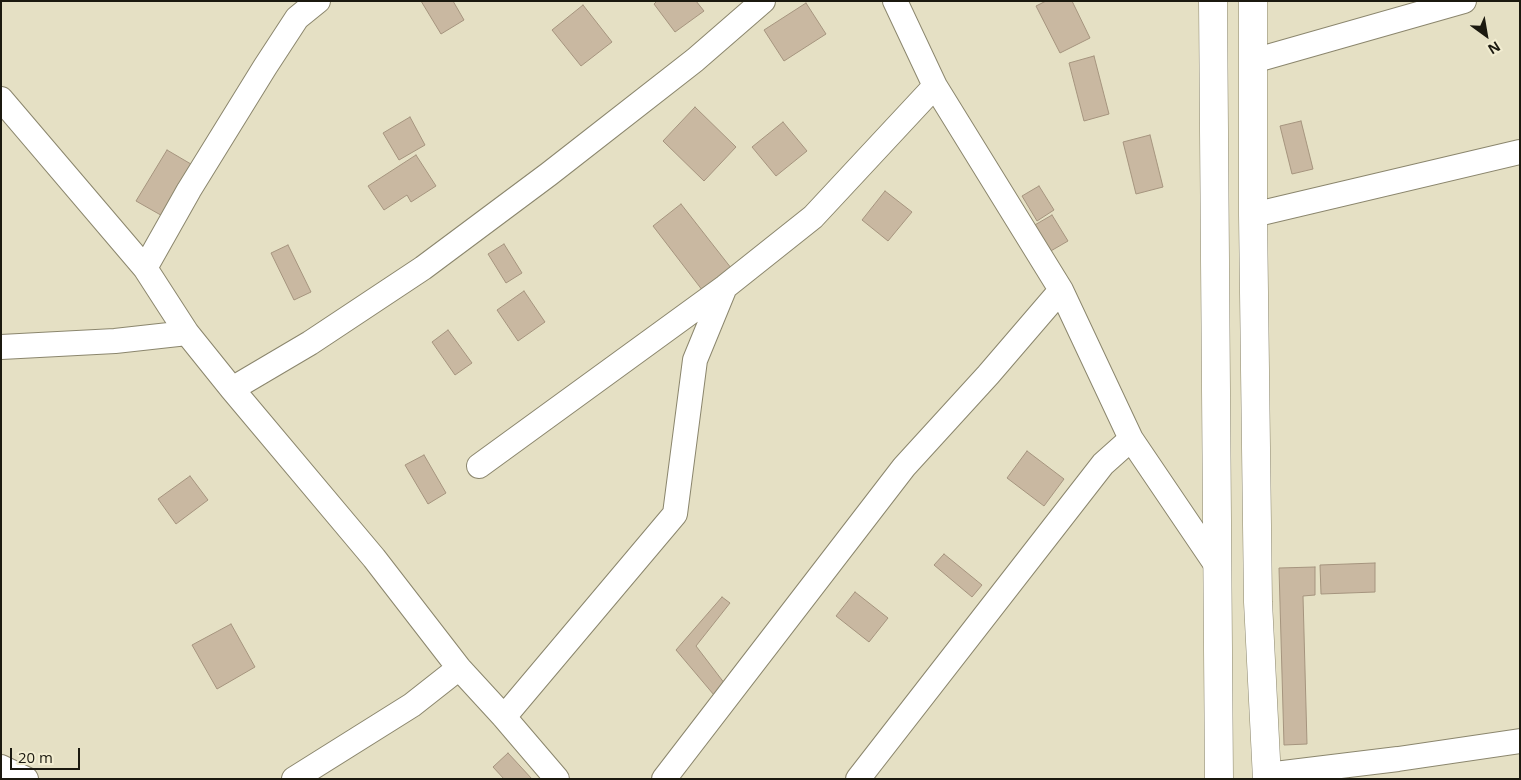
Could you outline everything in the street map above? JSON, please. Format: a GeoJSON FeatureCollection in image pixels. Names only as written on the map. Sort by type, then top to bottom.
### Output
{"type":"FeatureCollection","features":[{"type":"Feature","properties":{"kind":"street"},"geometry":{"type":"LineString","coordinates":[[145,268],[188,190],[270,59],[297,18],[318,1]]}},
{"type":"Feature","properties":{"kind":"street"},"geometry":{"type":"LineString","coordinates":[[232,389],[310,343],[423,268],[695,60],[763,1]]}},
{"type":"Feature","properties":{"kind":"street"},"geometry":{"type":"LineString","coordinates":[[895,1],[935,86],[1061,290],[1131,439],[1217,566]]}},
{"type":"Feature","properties":{"kind":"street"},"geometry":{"type":"LineString","coordinates":[[1213,1],[1219,779]]}},
{"type":"Feature","properties":{"kind":"street"},"geometry":{"type":"LineString","coordinates":[[1254,1],[1253,215],[1258,602],[1267,777],[1520,741]]}},
{"type":"Feature","properties":{"kind":"street"},"geometry":{"type":"LineString","coordinates":[[1253,61],[1464,1]]}},
{"type":"Feature","properties":{"kind":"street"},"geometry":{"type":"LineString","coordinates":[[479,466],[725,287],[813,217],[935,86]]}},
{"type":"Feature","properties":{"kind":"street"},"geometry":{"type":"LineString","coordinates":[[1,98],[145,268],[187,333],[374,558],[459,668],[557,779]]}},
{"type":"Feature","properties":{"kind":"street"},"geometry":{"type":"LineString","coordinates":[[1253,215],[1520,152]]}},
{"type":"Feature","properties":{"kind":"street"},"geometry":{"type":"LineString","coordinates":[[504,717],[675,514],[695,360],[725,287]]}},
{"type":"Feature","properties":{"kind":"street"},"geometry":{"type":"LineString","coordinates":[[664,779],[904,467],[988,375],[1061,290]]}},
{"type":"Feature","properties":{"kind":"street"},"geometry":{"type":"LineString","coordinates":[[1,347],[115,341],[187,333]]}},
{"type":"Feature","properties":{"kind":"street"},"geometry":{"type":"LineString","coordinates":[[858,779],[1103,464],[1131,439]]}},
{"type":"Feature","properties":{"kind":"street"},"geometry":{"type":"LineString","coordinates":[[294,779],[412,705],[459,668]]}},
{"type":"Feature","properties":{"kind":"street"},"geometry":{"type":"LineString","coordinates":[[1,767],[26,779]]}},
{"type":"Feature","properties":{"kind":"building"},"geometry":{"type":"Polygon","coordinates":[[[421,1],[453,1],[464,20],[441,34],[421,1]]]}},
{"type":"Feature","properties":{"kind":"building"},"geometry":{"type":"Polygon","coordinates":[[[657,1],[696,1],[704,11],[675,32],[654,4],[657,1]]]}},
{"type":"Feature","properties":{"kind":"building"},"geometry":{"type":"Polygon","coordinates":[[[1046,1],[1072,1],[1090,38],[1060,53],[1036,6],[1046,1]]]}},
{"type":"Feature","properties":{"kind":"building"},"geometry":{"type":"Polygon","coordinates":[[[806,3],[826,34],[784,61],[764,30],[806,3]]]}},
{"type":"Feature","properties":{"kind":"building"},"geometry":{"type":"Polygon","coordinates":[[[583,5],[612,42],[581,66],[552,30],[583,5]]]}},
{"type":"Feature","properties":{"kind":"building"},"geometry":{"type":"Polygon","coordinates":[[[1094,56],[1109,114],[1084,121],[1069,63],[1094,56]]]}},
{"type":"Feature","properties":{"kind":"building"},"geometry":{"type":"Polygon","coordinates":[[[695,107],[736,147],[704,181],[663,141],[695,107]]]}},
{"type":"Feature","properties":{"kind":"building"},"geometry":{"type":"Polygon","coordinates":[[[410,117],[425,145],[399,160],[383,133],[410,117]]]}},
{"type":"Feature","properties":{"kind":"building"},"geometry":{"type":"Polygon","coordinates":[[[1301,121],[1313,169],[1292,174],[1280,126],[1301,121]]]}},
{"type":"Feature","properties":{"kind":"building"},"geometry":{"type":"Polygon","coordinates":[[[783,122],[807,151],[776,176],[752,147],[783,122]]]}},
{"type":"Feature","properties":{"kind":"building"},"geometry":{"type":"Polygon","coordinates":[[[1150,135],[1163,187],[1136,194],[1123,142],[1150,135]]]}},
{"type":"Feature","properties":{"kind":"building"},"geometry":{"type":"Polygon","coordinates":[[[167,150],[196,167],[166,218],[136,201],[167,150]]]}},
{"type":"Feature","properties":{"kind":"building"},"geometry":{"type":"Polygon","coordinates":[[[416,155],[436,186],[411,202],[407,195],[384,210],[368,186],[416,155]]]}},
{"type":"Feature","properties":{"kind":"building"},"geometry":{"type":"Polygon","coordinates":[[[1039,186],[1054,210],[1037,221],[1022,196],[1039,186]]]}},
{"type":"Feature","properties":{"kind":"building"},"geometry":{"type":"Polygon","coordinates":[[[885,191],[912,212],[888,241],[862,220],[885,191]]]}},
{"type":"Feature","properties":{"kind":"building"},"geometry":{"type":"Polygon","coordinates":[[[681,204],[735,273],[706,295],[653,226],[681,204]]]}},
{"type":"Feature","properties":{"kind":"building"},"geometry":{"type":"Polygon","coordinates":[[[1052,215],[1068,241],[1049,252],[1033,226],[1052,215]]]}},
{"type":"Feature","properties":{"kind":"building"},"geometry":{"type":"Polygon","coordinates":[[[504,244],[522,273],[506,283],[488,254],[504,244]]]}},
{"type":"Feature","properties":{"kind":"building"},"geometry":{"type":"Polygon","coordinates":[[[288,245],[311,292],[294,300],[271,253],[288,245]]]}},
{"type":"Feature","properties":{"kind":"building"},"geometry":{"type":"Polygon","coordinates":[[[524,291],[545,322],[518,341],[497,310],[524,291]]]}},
{"type":"Feature","properties":{"kind":"building"},"geometry":{"type":"Polygon","coordinates":[[[448,330],[472,363],[455,375],[432,342],[448,330]]]}},
{"type":"Feature","properties":{"kind":"building"},"geometry":{"type":"Polygon","coordinates":[[[1027,451],[1064,479],[1044,506],[1007,478],[1027,451]]]}},
{"type":"Feature","properties":{"kind":"building"},"geometry":{"type":"Polygon","coordinates":[[[424,455],[446,493],[428,504],[405,465],[424,455]]]}},
{"type":"Feature","properties":{"kind":"building"},"geometry":{"type":"Polygon","coordinates":[[[190,476],[208,500],[176,524],[158,499],[190,476]]]}},
{"type":"Feature","properties":{"kind":"building"},"geometry":{"type":"Polygon","coordinates":[[[944,554],[982,585],[972,597],[934,565],[944,554]]]}},
{"type":"Feature","properties":{"kind":"building"},"geometry":{"type":"Polygon","coordinates":[[[1375,563],[1375,592],[1321,594],[1320,565],[1375,563]]]}},
{"type":"Feature","properties":{"kind":"building"},"geometry":{"type":"Polygon","coordinates":[[[1315,567],[1315,595],[1303,596],[1307,744],[1284,745],[1279,568],[1315,567]]]}},
{"type":"Feature","properties":{"kind":"building"},"geometry":{"type":"Polygon","coordinates":[[[855,592],[888,618],[869,642],[836,616],[855,592]]]}},
{"type":"Feature","properties":{"kind":"building"},"geometry":{"type":"Polygon","coordinates":[[[722,597],[730,603],[696,646],[725,684],[714,695],[676,650],[722,597]]]}},
{"type":"Feature","properties":{"kind":"building"},"geometry":{"type":"Polygon","coordinates":[[[231,624],[255,667],[217,689],[192,645],[231,624]]]}},
{"type":"Feature","properties":{"kind":"building"},"geometry":{"type":"Polygon","coordinates":[[[508,753],[532,779],[504,779],[493,767],[508,753]]]}}]}
